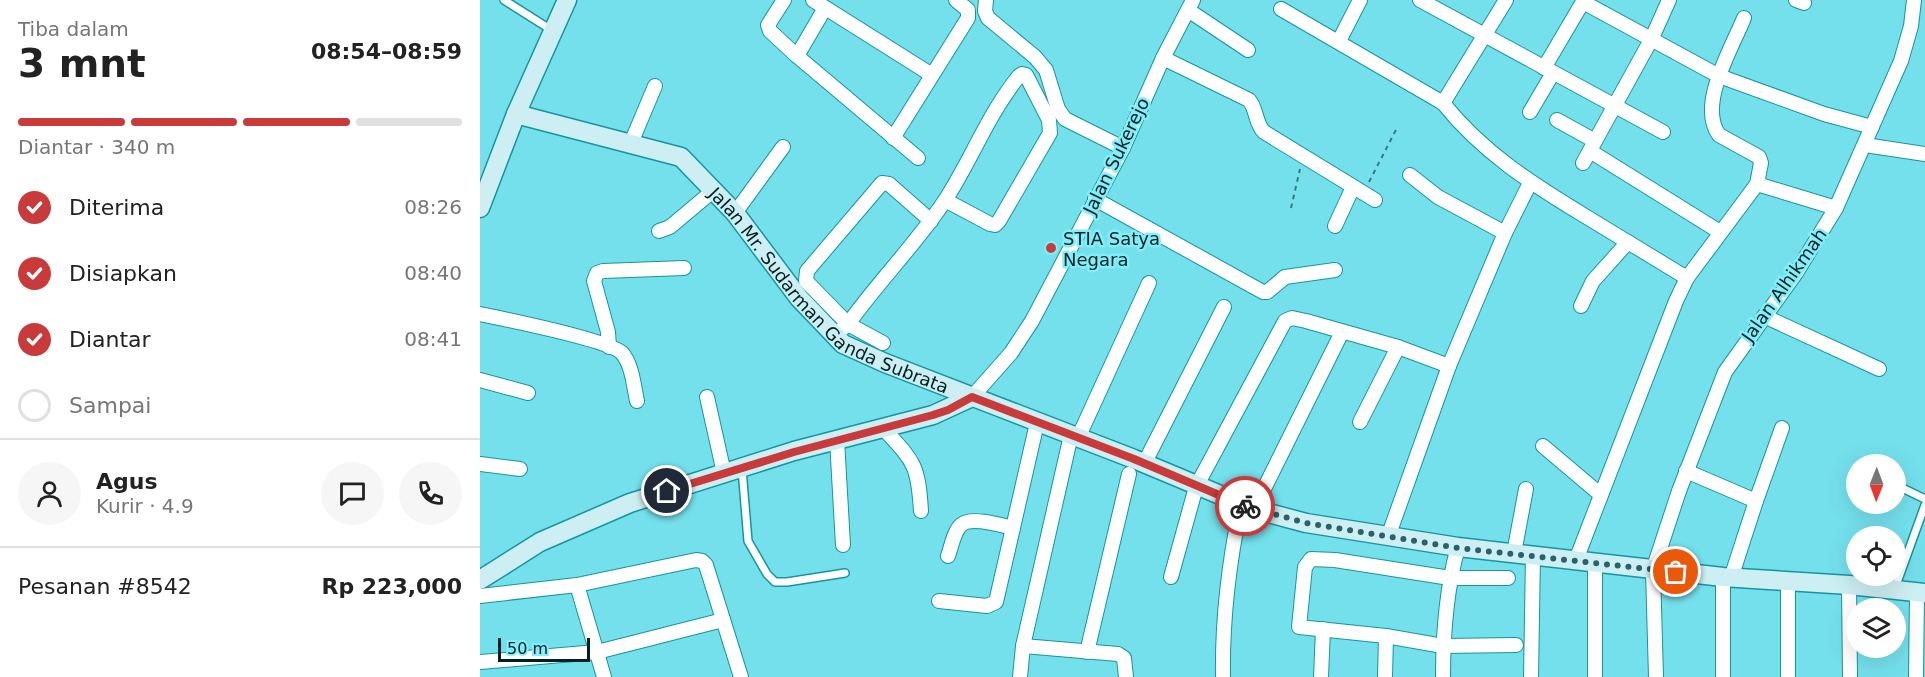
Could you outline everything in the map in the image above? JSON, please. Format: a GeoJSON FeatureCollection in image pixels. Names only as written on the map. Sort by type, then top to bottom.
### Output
{"type":"FeatureCollection","features":[{"type":"Feature","properties":{"kind":"street"},"geometry":{"type":"LineString","coordinates":[[480,208],[516,114],[567,0]]}},
{"type":"Feature","properties":{"kind":"street"},"geometry":{"type":"LineString","coordinates":[[784,0],[768,28],[797,56],[918,158]]}},
{"type":"Feature","properties":{"kind":"street"},"geometry":{"type":"LineString","coordinates":[[894,138],[968,18],[968,10],[956,0]]}},
{"type":"Feature","properties":{"kind":"street"},"geometry":{"type":"LineString","coordinates":[[986,0],[985,11],[988,18],[1035,57],[1046,70],[1058,109],[1065,119],[1123,148]]}},
{"type":"Feature","properties":{"kind":"street"},"geometry":{"type":"LineString","coordinates":[[1339,41],[1360,0]]}},
{"type":"Feature","properties":{"kind":"street"},"geometry":{"type":"LineString","coordinates":[[1420,0],[1435,4],[1485,36],[1663,132]]}},
{"type":"Feature","properties":{"kind":"street"},"geometry":{"type":"LineString","coordinates":[[1443,103],[1506,0]]}},
{"type":"Feature","properties":{"kind":"street"},"geometry":{"type":"LineString","coordinates":[[1583,163],[1652,38],[1669,0]]}},
{"type":"Feature","properties":{"kind":"street","name":"Jalan Alhikmah"},"geometry":{"type":"LineString","coordinates":[[1653,570],[1686,471],[1725,372],[1796,273],[1836,208],[1896,76],[1908,40],[1914,0]]}},
{"type":"Feature","properties":{"kind":"street"},"geometry":{"type":"LineString","coordinates":[[1530,112],[1583,1],[1719,76],[1824,114],[1872,127]]}},
{"type":"Feature","properties":{"kind":"street"},"geometry":{"type":"LineString","coordinates":[[797,56],[819,4],[932,75]]}},
{"type":"Feature","properties":{"kind":"street"},"geometry":{"type":"LineString","coordinates":[[1190,5],[1248,50]]}},
{"type":"Feature","properties":{"kind":"street","name":"Jalan Sukerejo"},"geometry":{"type":"LineString","coordinates":[[972,397],[1011,353],[1027,329],[1123,148],[1163,58],[1190,5]]}},
{"type":"Feature","properties":{"kind":"street"},"geometry":{"type":"LineString","coordinates":[[1281,9],[1443,103],[1478,140],[1530,183],[1687,278]]}},
{"type":"Feature","properties":{"kind":"street"},"geometry":{"type":"LineString","coordinates":[[1576,560],[1676,301],[1687,278],[1757,184],[1761,163],[1759,157],[1725,140],[1713,124],[1713,102],[1719,76],[1744,18]]}},
{"type":"Feature","properties":{"kind":"street"},"geometry":{"type":"LineString","coordinates":[[1163,58],[1248,100],[1254,108],[1262,130],[1364,193],[1335,226]]}},
{"type":"Feature","properties":{"kind":"street"},"geometry":{"type":"LineString","coordinates":[[841,330],[930,221],[945,200],[1000,101],[1018,76],[1026,75],[1049,120],[1050,133],[999,221],[995,225],[990,224],[945,200]]}},
{"type":"Feature","properties":{"kind":"street"},"geometry":{"type":"LineString","coordinates":[[631,143],[656,86]]}},
{"type":"Feature","properties":{"kind":"street","name":"Jalan Mr. Sudarman Ganda Subrata"},"geometry":{"type":"LineString","coordinates":[[516,114],[681,157],[735,213],[799,298],[841,330],[843,344],[885,363],[1074,437],[1136,469],[1196,487],[1247,507],[1306,523],[1388,537],[1458,548],[1653,570],[1846,585]]}},
{"type":"Feature","properties":{"kind":"street"},"geometry":{"type":"LineString","coordinates":[[1557,120],[1720,232]]}},
{"type":"Feature","properties":{"kind":"street"},"geometry":{"type":"LineString","coordinates":[[1865,145],[1925,154]]}},
{"type":"Feature","properties":{"kind":"street"},"geometry":{"type":"LineString","coordinates":[[735,213],[783,147]]}},
{"type":"Feature","properties":{"kind":"street"},"geometry":{"type":"LineString","coordinates":[[1410,175],[1438,197],[1505,233]]}},
{"type":"Feature","properties":{"kind":"street"},"geometry":{"type":"LineString","coordinates":[[883,343],[841,330],[806,281],[807,271],[882,183],[889,184],[930,221]]}},
{"type":"Feature","properties":{"kind":"street"},"geometry":{"type":"LineString","coordinates":[[1388,537],[1449,366],[1505,233],[1530,183]]}},
{"type":"Feature","properties":{"kind":"street"},"geometry":{"type":"LineString","coordinates":[[1757,184],[1836,208]]}},
{"type":"Feature","properties":{"kind":"street"},"geometry":{"type":"LineString","coordinates":[[659,231],[670,227],[714,190]]}},
{"type":"Feature","properties":{"kind":"street"},"geometry":{"type":"LineString","coordinates":[[1095,199],[1263,292],[1268,292],[1284,277],[1335,270]]}},
{"type":"Feature","properties":{"kind":"street"},"geometry":{"type":"LineString","coordinates":[[1581,306],[1593,281],[1628,242]]}},
{"type":"Feature","properties":{"kind":"street"},"geometry":{"type":"LineString","coordinates":[[609,346],[608,332],[594,281],[597,273],[684,267]]}},
{"type":"Feature","properties":{"kind":"street"},"geometry":{"type":"LineString","coordinates":[[1020,677],[1023,646],[1074,437],[1149,283]]}},
{"type":"Feature","properties":{"kind":"street"},"geometry":{"type":"LineString","coordinates":[[1087,652],[1136,469],[1224,307]]}},
{"type":"Feature","properties":{"kind":"street"},"geometry":{"type":"LineString","coordinates":[[480,314],[617,349],[626,359],[637,401]]}},
{"type":"Feature","properties":{"kind":"street"},"geometry":{"type":"LineString","coordinates":[[1764,316],[1879,369]]}},
{"type":"Feature","properties":{"kind":"street"},"geometry":{"type":"LineString","coordinates":[[1171,577],[1196,487],[1285,321],[1297,318],[1398,347],[1449,366]]}},
{"type":"Feature","properties":{"kind":"street"},"geometry":{"type":"LineString","coordinates":[[1223,677],[1222,639],[1228,575],[1247,507],[1342,332]]}},
{"type":"Feature","properties":{"kind":"street"},"geometry":{"type":"LineString","coordinates":[[1360,422],[1398,347]]}},
{"type":"Feature","properties":{"kind":"street"},"geometry":{"type":"LineString","coordinates":[[480,380],[528,393]]}},
{"type":"Feature","properties":{"kind":"street"},"geometry":{"type":"LineString","coordinates":[[707,397],[724,473]]}},
{"type":"Feature","properties":{"kind":"street"},"geometry":{"type":"LineString","coordinates":[[480,580],[540,542],[630,503],[837,440],[933,415],[972,397]]}},
{"type":"Feature","properties":{"kind":"street"},"geometry":{"type":"LineString","coordinates":[[939,602],[987,606],[994,604],[998,599],[1037,423]]}},
{"type":"Feature","properties":{"kind":"street"},"geometry":{"type":"LineString","coordinates":[[882,427],[914,463],[920,483],[921,511]]}},
{"type":"Feature","properties":{"kind":"street"},"geometry":{"type":"LineString","coordinates":[[1723,677],[1727,577],[1782,428]]}},
{"type":"Feature","properties":{"kind":"street"},"geometry":{"type":"LineString","coordinates":[[837,440],[843,545]]}},
{"type":"Feature","properties":{"kind":"street"},"geometry":{"type":"LineString","coordinates":[[1543,446],[1601,495]]}},
{"type":"Feature","properties":{"kind":"street"},"geometry":{"type":"LineString","coordinates":[[480,464],[520,469]]}},
{"type":"Feature","properties":{"kind":"street"},"geometry":{"type":"LineString","coordinates":[[1686,471],[1756,501]]}},
{"type":"Feature","properties":{"kind":"street"},"geometry":{"type":"LineString","coordinates":[[1514,553],[1526,489]]}},
{"type":"Feature","properties":{"kind":"street"},"geometry":{"type":"LineString","coordinates":[[948,556],[959,526],[964,523],[982,522],[1013,528]]}},
{"type":"Feature","properties":{"kind":"street"},"geometry":{"type":"LineString","coordinates":[[1443,677],[1443,646],[1450,578],[1458,548]]}},
{"type":"Feature","properties":{"kind":"street"},"geometry":{"type":"LineString","coordinates":[[1531,677],[1533,555]]}},
{"type":"Feature","properties":{"kind":"street"},"geometry":{"type":"LineString","coordinates":[[1508,578],[1450,578],[1335,560],[1311,559],[1305,567],[1299,627],[1386,636],[1443,646],[1516,645]]}},
{"type":"Feature","properties":{"kind":"street"},"geometry":{"type":"LineString","coordinates":[[480,596],[578,585],[699,560],[706,565],[741,677]]}},
{"type":"Feature","properties":{"kind":"street"},"geometry":{"type":"LineString","coordinates":[[1595,562],[1595,677]]}},
{"type":"Feature","properties":{"kind":"street"},"geometry":{"type":"LineString","coordinates":[[1653,570],[1656,677]]}},
{"type":"Feature","properties":{"kind":"street"},"geometry":{"type":"LineString","coordinates":[[1788,581],[1788,677]]}},
{"type":"Feature","properties":{"kind":"street"},"geometry":{"type":"LineString","coordinates":[[578,585],[604,677]]}},
{"type":"Feature","properties":{"kind":"street"},"geometry":{"type":"LineString","coordinates":[[1849,586],[1850,677]]}},
{"type":"Feature","properties":{"kind":"street","name":"Jalan Mr. Sudarman Ganda Subrata"},"geometry":{"type":"LineString","coordinates":[[1858,586],[1921,593]]}},
{"type":"Feature","properties":{"kind":"street"},"geometry":{"type":"LineString","coordinates":[[1916,677],[1921,593]]}},
{"type":"Feature","properties":{"kind":"street"},"geometry":{"type":"LineString","coordinates":[[480,662],[597,652],[723,620]]}},
{"type":"Feature","properties":{"kind":"street"},"geometry":{"type":"LineString","coordinates":[[1322,677],[1323,629]]}},
{"type":"Feature","properties":{"kind":"street"},"geometry":{"type":"LineString","coordinates":[[1385,677],[1386,636]]}},
{"type":"Feature","properties":{"kind":"street"},"geometry":{"type":"LineString","coordinates":[[1023,646],[1113,652],[1122,655],[1125,661],[1126,677]]}},
{"type":"Feature","properties":{"kind":"lane"},"geometry":{"type":"LineString","coordinates":[[504,0],[553,31]]}},
{"type":"Feature","properties":{"kind":"lane"},"geometry":{"type":"LineString","coordinates":[[742,468],[748,541],[767,574],[775,582],[787,582],[845,573]]}},
{"type":"Feature","properties":{"kind":"lane"},"geometry":{"type":"LineString","coordinates":[[1906,490],[1925,499]]}},
{"type":"Feature","properties":{"kind":"lane"},"geometry":{"type":"LineString","coordinates":[[1895,590],[1925,505]]}},
{"type":"Feature","properties":{"kind":"path"},"geometry":{"type":"LineString","coordinates":[[1364,193],[1398,126]]}},
{"type":"Feature","properties":{"kind":"path"},"geometry":{"type":"LineString","coordinates":[[1291,208],[1303,157]]}},
{"type":"Feature","properties":{"kind":"way so far"},"geometry":{"type":"LineString","coordinates":[[1245,506],[1306,523],[1458,548],[1676,572]]}},
{"type":"Feature","properties":{"kind":"place","name":"STIA Satya Negara"},"geometry":{"type":"Point","coordinates":[1051,248]}},
{"type":"Feature","properties":{"kind":"route"},"geometry":{"type":"LineString","coordinates":[[667,491],[794,452],[933,415],[972,397],[1134,459],[1245,506]]}}]}
